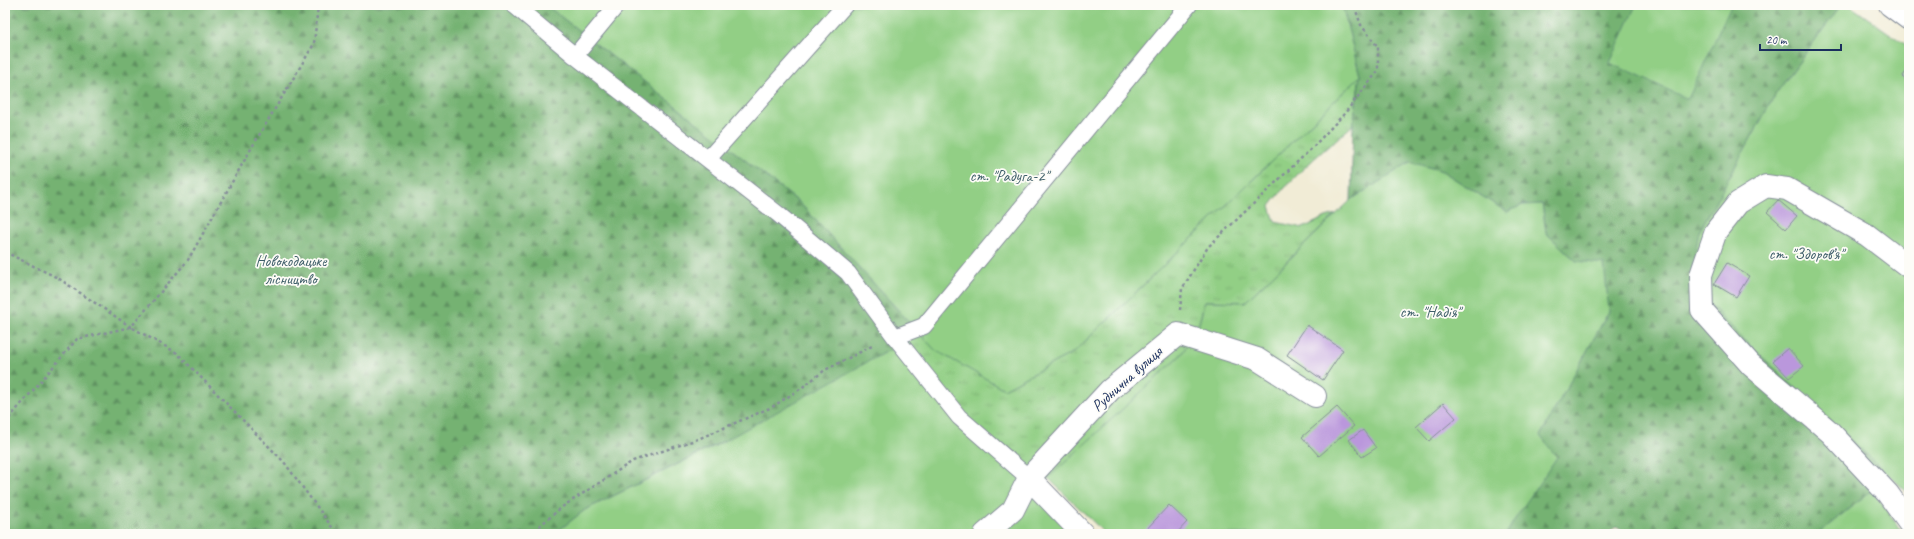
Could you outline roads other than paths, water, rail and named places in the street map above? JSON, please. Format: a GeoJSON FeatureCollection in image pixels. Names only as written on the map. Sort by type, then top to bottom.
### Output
{"type":"FeatureCollection","features":[{"type":"Feature","properties":{"kind":"street"},"geometry":{"type":"LineString","coordinates":[[1890,5],[1909,19]]}},
{"type":"Feature","properties":{"kind":"street"},"geometry":{"type":"LineString","coordinates":[[1909,267],[1866,235],[1787,189],[1766,186],[1738,202],[1716,231],[1701,275],[1702,310],[1751,366],[1830,432],[1888,494],[1909,523]]}},
{"type":"Feature","properties":{"kind":"street","name":"Руднична вулиця"},"geometry":{"type":"LineString","coordinates":[[986,534],[1013,510],[1029,478],[1110,390],[1178,334],[1257,359],[1315,396]]}},
{"type":"Feature","properties":{"kind":"street"},"geometry":{"type":"LineString","coordinates":[[1029,478],[1083,534]]}},
{"type":"Feature","properties":{"kind":"lane"},"geometry":{"type":"LineString","coordinates":[[514,5],[575,56],[778,214],[848,273],[895,337],[959,416],[1029,478]]}},
{"type":"Feature","properties":{"kind":"lane"},"geometry":{"type":"LineString","coordinates":[[575,56],[617,5]]}},
{"type":"Feature","properties":{"kind":"lane"},"geometry":{"type":"LineString","coordinates":[[708,159],[845,5]]}},
{"type":"Feature","properties":{"kind":"lane"},"geometry":{"type":"LineString","coordinates":[[895,337],[924,326],[1189,5]]}},
{"type":"Feature","properties":{"kind":"park label","name":"ст. \"Радуга-2\""},"geometry":{"type":"Point","coordinates":[1009,176]}},
{"type":"Feature","properties":{"kind":"park label","name":"ст. \"Здоров’я\""},"geometry":{"type":"Point","coordinates":[1806,254]}},
{"type":"Feature","properties":{"kind":"park label","name":"Новокодацьке лісництво"},"geometry":{"type":"Point","coordinates":[291,270]}},
{"type":"Feature","properties":{"kind":"park label","name":"ст. \"Надія\""},"geometry":{"type":"Point","coordinates":[1430,312]}}]}
